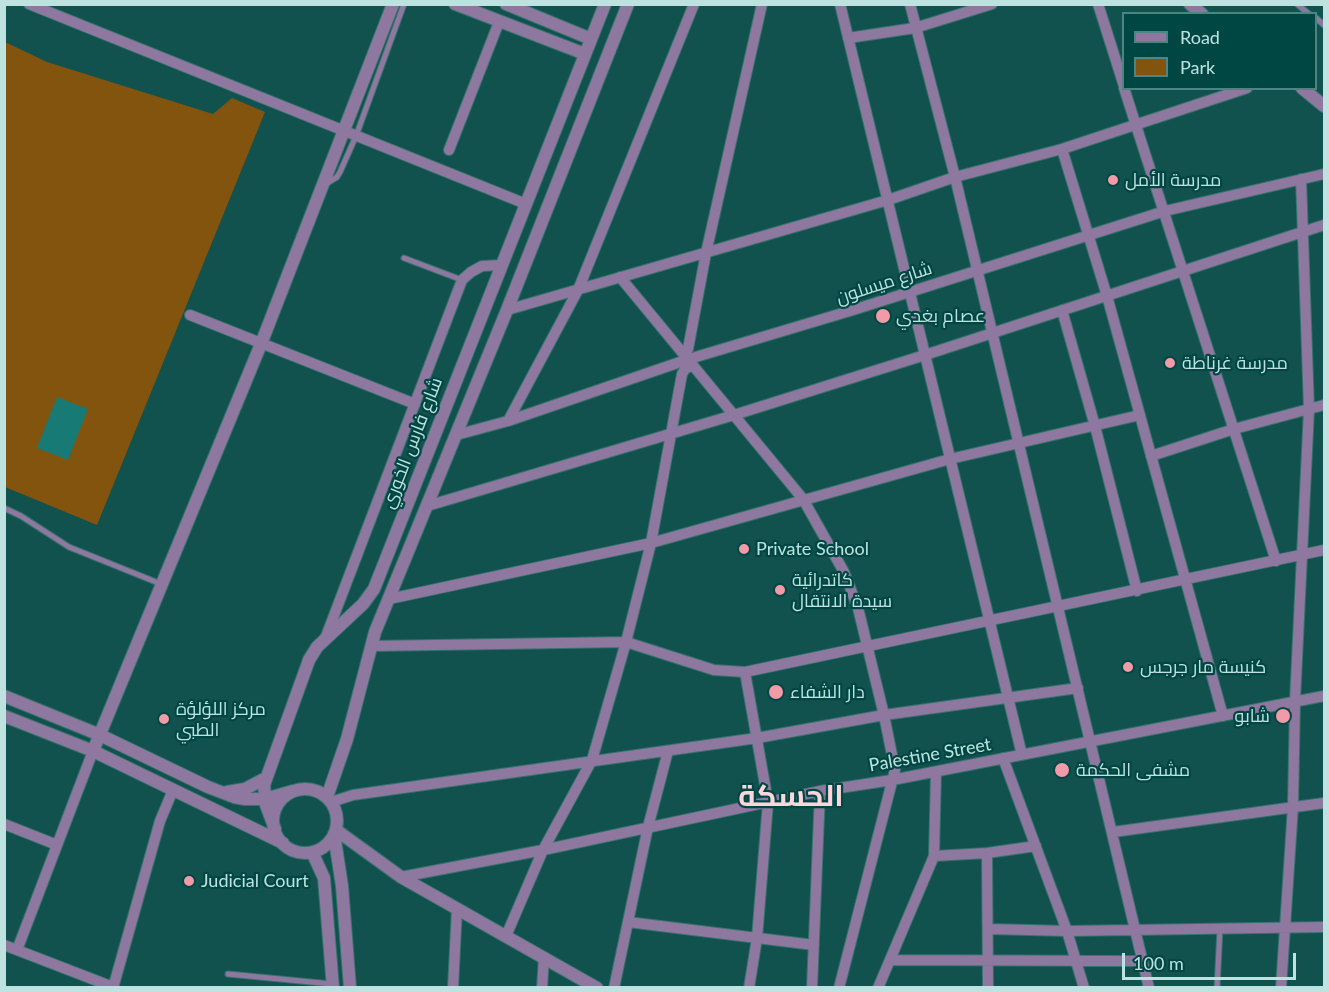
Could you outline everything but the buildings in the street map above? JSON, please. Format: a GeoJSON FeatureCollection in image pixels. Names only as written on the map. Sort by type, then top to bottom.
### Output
{"type":"FeatureCollection","features":[{"type":"Feature","properties":{"kind":"street"},"geometry":{"type":"LineString","coordinates":[[29,4],[526,204]]}},
{"type":"Feature","properties":{"kind":"street"},"geometry":{"type":"LineString","coordinates":[[17,950],[93,751],[261,344],[393,4]]}},
{"type":"Feature","properties":{"kind":"street"},"geometry":{"type":"LineString","coordinates":[[455,4],[585,54]]}},
{"type":"Feature","properties":{"kind":"street","name":"شارع فارس الخوري"},"geometry":{"type":"LineString","coordinates":[[274,829],[265,799],[266,778],[309,660],[314,651],[363,604],[374,589],[605,4]]}},
{"type":"Feature","properties":{"kind":"street"},"geometry":{"type":"LineString","coordinates":[[329,800],[371,646],[628,4]]}},
{"type":"Feature","properties":{"kind":"street"},"geometry":{"type":"LineString","coordinates":[[508,421],[578,290],[694,4]]}},
{"type":"Feature","properties":{"kind":"street"},"geometry":{"type":"LineString","coordinates":[[506,936],[543,850],[592,760],[626,642],[651,543],[682,374],[689,359],[688,349],[706,253],[762,4]]}},
{"type":"Feature","properties":{"kind":"street"},"geometry":{"type":"LineString","coordinates":[[840,4],[1022,755]]}},
{"type":"Feature","properties":{"kind":"street"},"geometry":{"type":"LineString","coordinates":[[910,4],[955,177],[1149,987]]}},
{"type":"Feature","properties":{"kind":"street"},"geometry":{"type":"LineString","coordinates":[[848,38],[915,28],[992,4]]}},
{"type":"Feature","properties":{"kind":"street"},"geometry":{"type":"LineString","coordinates":[[1098,4],[1122,81]]}},
{"type":"Feature","properties":{"kind":"street"},"geometry":{"type":"LineString","coordinates":[[507,5],[591,39]]}},
{"type":"Feature","properties":{"kind":"street"},"geometry":{"type":"LineString","coordinates":[[449,150],[499,22]]}},
{"type":"Feature","properties":{"kind":"street"},"geometry":{"type":"LineString","coordinates":[[1125,90],[1276,561]]}},
{"type":"Feature","properties":{"kind":"street"},"geometry":{"type":"LineString","coordinates":[[507,310],[888,201],[955,177],[1062,149],[1241,90]]}},
{"type":"Feature","properties":{"kind":"street"},"geometry":{"type":"LineString","coordinates":[[1304,90],[1324,106]]}},
{"type":"Feature","properties":{"kind":"street"},"geometry":{"type":"LineString","coordinates":[[1062,149],[1107,296],[1223,716]]}},
{"type":"Feature","properties":{"kind":"street","name":"شارع ميسلون"},"geometry":{"type":"LineString","coordinates":[[456,435],[508,421],[689,359],[910,292],[1088,234],[1165,211],[1324,174]]}},
{"type":"Feature","properties":{"kind":"street"},"geometry":{"type":"LineString","coordinates":[[1281,987],[1293,806],[1309,409],[1301,179]]}},
{"type":"Feature","properties":{"kind":"street"},"geometry":{"type":"LineString","coordinates":[[427,506],[734,415],[1324,225]]}},
{"type":"Feature","properties":{"kind":"street"},"geometry":{"type":"LineString","coordinates":[[325,640],[462,280],[482,266],[502,266]]}},
{"type":"Feature","properties":{"kind":"street"},"geometry":{"type":"LineString","coordinates":[[620,277],[803,499],[849,584],[858,608],[895,770],[839,987]]}},
{"type":"Feature","properties":{"kind":"street"},"geometry":{"type":"LineString","coordinates":[[1062,310],[1095,426],[1137,591]]}},
{"type":"Feature","properties":{"kind":"street"},"geometry":{"type":"LineString","coordinates":[[189,315],[415,404]]}},
{"type":"Feature","properties":{"kind":"street"},"geometry":{"type":"LineString","coordinates":[[1151,456],[1234,429],[1324,405]]}},
{"type":"Feature","properties":{"kind":"street"},"geometry":{"type":"LineString","coordinates":[[389,599],[651,543],[950,459],[1140,415]]}},
{"type":"Feature","properties":{"kind":"street"},"geometry":{"type":"LineString","coordinates":[[371,646],[626,642],[714,670],[745,672],[1058,608],[1324,550]]}},
{"type":"Feature","properties":{"kind":"street"},"geometry":{"type":"LineString","coordinates":[[745,672],[768,802],[757,938],[749,987]]}},
{"type":"Feature","properties":{"kind":"street"},"geometry":{"type":"LineString","coordinates":[[329,800],[592,760],[757,738],[884,716],[1078,688]]}},
{"type":"Feature","properties":{"kind":"street"},"geometry":{"type":"LineString","coordinates":[[4,696],[100,735],[217,791],[245,800],[265,799],[293,791],[311,789],[329,800],[337,818],[335,832],[350,987]]}},
{"type":"Feature","properties":{"kind":"street","name":"Palestine Street"},"geometry":{"type":"LineString","coordinates":[[401,877],[543,850],[820,791],[936,772],[1324,696]]}},
{"type":"Feature","properties":{"kind":"street"},"geometry":{"type":"LineString","coordinates":[[4,716],[93,751],[296,851],[312,852],[325,845],[335,832]]}},
{"type":"Feature","properties":{"kind":"street"},"geometry":{"type":"LineString","coordinates":[[614,987],[648,827],[668,751]]}},
{"type":"Feature","properties":{"kind":"street"},"geometry":{"type":"LineString","coordinates":[[1003,758],[1067,931],[1084,987]]}},
{"type":"Feature","properties":{"kind":"street"},"geometry":{"type":"LineString","coordinates":[[878,987],[934,856],[936,772]]}},
{"type":"Feature","properties":{"kind":"street"},"geometry":{"type":"LineString","coordinates":[[217,791],[245,789],[266,778]]}},
{"type":"Feature","properties":{"kind":"street"},"geometry":{"type":"LineString","coordinates":[[4,945],[113,987],[160,821],[173,790]]}},
{"type":"Feature","properties":{"kind":"street"},"geometry":{"type":"LineString","coordinates":[[283,843],[274,829],[274,818],[283,797],[293,791]]}},
{"type":"Feature","properties":{"kind":"street"},"geometry":{"type":"LineString","coordinates":[[812,987],[820,791]]}},
{"type":"Feature","properties":{"kind":"street"},"geometry":{"type":"LineString","coordinates":[[1113,832],[1324,803]]}},
{"type":"Feature","properties":{"kind":"street"},"geometry":{"type":"LineString","coordinates":[[4,824],[57,845]]}},
{"type":"Feature","properties":{"kind":"street"},"geometry":{"type":"LineString","coordinates":[[335,832],[401,877],[597,987]]}},
{"type":"Feature","properties":{"kind":"street"},"geometry":{"type":"LineString","coordinates":[[934,856],[987,853],[1036,846]]}},
{"type":"Feature","properties":{"kind":"street"},"geometry":{"type":"LineString","coordinates":[[312,852],[324,878],[332,986]]}},
{"type":"Feature","properties":{"kind":"street"},"geometry":{"type":"LineString","coordinates":[[987,853],[988,987]]}},
{"type":"Feature","properties":{"kind":"street"},"geometry":{"type":"LineString","coordinates":[[453,987],[457,908]]}},
{"type":"Feature","properties":{"kind":"street"},"geometry":{"type":"LineString","coordinates":[[628,922],[814,945]]}},
{"type":"Feature","properties":{"kind":"street"},"geometry":{"type":"LineString","coordinates":[[989,929],[1067,931],[1324,927]]}},
{"type":"Feature","properties":{"kind":"street"},"geometry":{"type":"LineString","coordinates":[[542,987],[544,957]]}},
{"type":"Feature","properties":{"kind":"street"},"geometry":{"type":"LineString","coordinates":[[890,960],[1143,962]]}},
{"type":"Feature","properties":{"kind":"lane"},"geometry":{"type":"LineString","coordinates":[[322,186],[337,177],[356,136],[404,4]]}},
{"type":"Feature","properties":{"kind":"lane"},"geometry":{"type":"LineString","coordinates":[[404,258],[462,280]]}},
{"type":"Feature","properties":{"kind":"lane"},"geometry":{"type":"LineString","coordinates":[[4,508],[21,516],[69,548],[162,585]]}},
{"type":"Feature","properties":{"kind":"lane"},"geometry":{"type":"LineString","coordinates":[[1217,987],[1220,928]]}},
{"type":"Feature","properties":{"kind":"lane"},"geometry":{"type":"LineString","coordinates":[[228,975],[332,986]]}},
{"type":"Feature","properties":{"kind":"green space"},"geometry":{"type":"Polygon","coordinates":[[[5,42],[47,62],[213,114],[232,98],[265,112],[97,525],[5,487],[5,42]]]}},
{"type":"Feature","properties":{"kind":"water"},"geometry":{"type":"Polygon","coordinates":[[[57,397],[88,409],[68,460],[37,448],[57,397]]]}},
{"type":"Feature","properties":{"kind":"place","name":"مدرسة الأمل"},"geometry":{"type":"Point","coordinates":[1113,180]}},
{"type":"Feature","properties":{"kind":"place","name":"عصام بغدي"},"geometry":{"type":"Point","coordinates":[883,316]}},
{"type":"Feature","properties":{"kind":"place","name":"مدرسة غرناطة"},"geometry":{"type":"Point","coordinates":[1170,363]}},
{"type":"Feature","properties":{"kind":"place","name":"Private School"},"geometry":{"type":"Point","coordinates":[744,549]}},
{"type":"Feature","properties":{"kind":"place","name":"كاتدرائية سيدة الانتقال"},"geometry":{"type":"Point","coordinates":[780,590]}},
{"type":"Feature","properties":{"kind":"place","name":"كنيسة مار جرجس"},"geometry":{"type":"Point","coordinates":[1128,667]}},
{"type":"Feature","properties":{"kind":"place","name":"دار الشفاء"},"geometry":{"type":"Point","coordinates":[776,692]}},
{"type":"Feature","properties":{"kind":"place","name":"شابو"},"geometry":{"type":"Point","coordinates":[1283,716]}},
{"type":"Feature","properties":{"kind":"place","name":"مركز اللؤلؤة الطبي"},"geometry":{"type":"Point","coordinates":[164,719]}},
{"type":"Feature","properties":{"kind":"place","name":"مشفى الحكمة"},"geometry":{"type":"Point","coordinates":[1062,770]}},
{"type":"Feature","properties":{"kind":"place","name":"Judicial Court"},"geometry":{"type":"Point","coordinates":[189,881]}},
{"type":"Feature","properties":{"kind":"district","name":"الحسكة"},"geometry":{"type":"Point","coordinates":[791,796]}}]}
